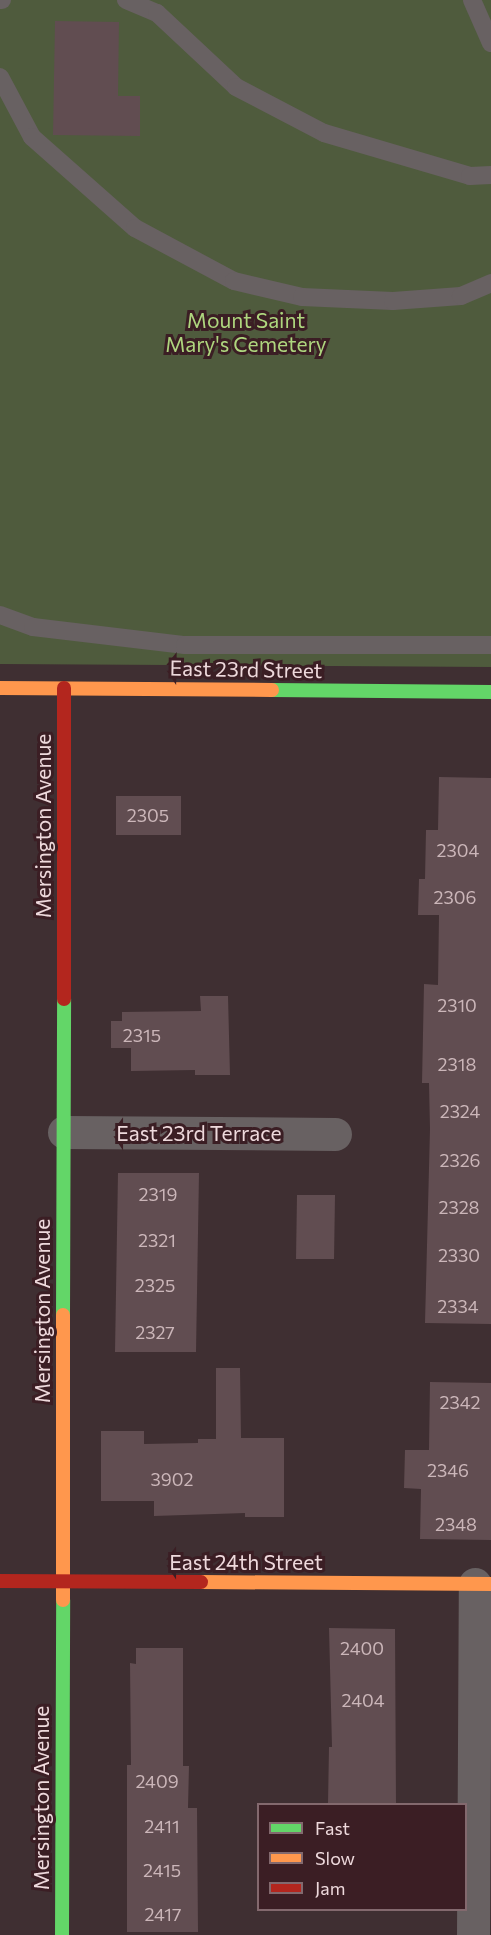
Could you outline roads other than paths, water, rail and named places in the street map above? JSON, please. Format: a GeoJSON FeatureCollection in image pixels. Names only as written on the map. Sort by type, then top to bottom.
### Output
{"type":"FeatureCollection","features":[{"type":"Feature","properties":{"kind":"street","name":"East 23rd Street"},"geometry":{"type":"LineString","coordinates":[[0,688],[491,692]]}},
{"type":"Feature","properties":{"kind":"street","name":"Mersington Avenue"},"geometry":{"type":"LineString","coordinates":[[62,1935],[64,688]]}},
{"type":"Feature","properties":{"kind":"street","name":"East 23rd Terrace"},"geometry":{"type":"LineString","coordinates":[[64,1132],[335,1134]]}},
{"type":"Feature","properties":{"kind":"street","name":"East 24th Street"},"geometry":{"type":"LineString","coordinates":[[0,1581],[483,1584]]}},
{"type":"Feature","properties":{"kind":"street"},"geometry":{"type":"LineString","coordinates":[[473,1935],[483,1584]]}},
{"type":"Feature","properties":{"kind":"lane"},"geometry":{"type":"LineString","coordinates":[[126,0],[152,7],[236,87],[324,134],[470,176],[491,175]]}},
{"type":"Feature","properties":{"kind":"lane"},"geometry":{"type":"LineString","coordinates":[[472,0],[491,43]]}},
{"type":"Feature","properties":{"kind":"lane"},"geometry":{"type":"LineString","coordinates":[[0,77],[32,137],[135,228],[234,281],[302,297],[393,301],[461,296],[491,284]]}},
{"type":"Feature","properties":{"kind":"lane"},"geometry":{"type":"LineString","coordinates":[[0,615],[33,627],[185,645],[491,645]]}},
{"type":"Feature","properties":{"kind":"park label","name":"Mount Saint Mary's Cemetery"},"geometry":{"type":"Point","coordinates":[246,332]}}]}
